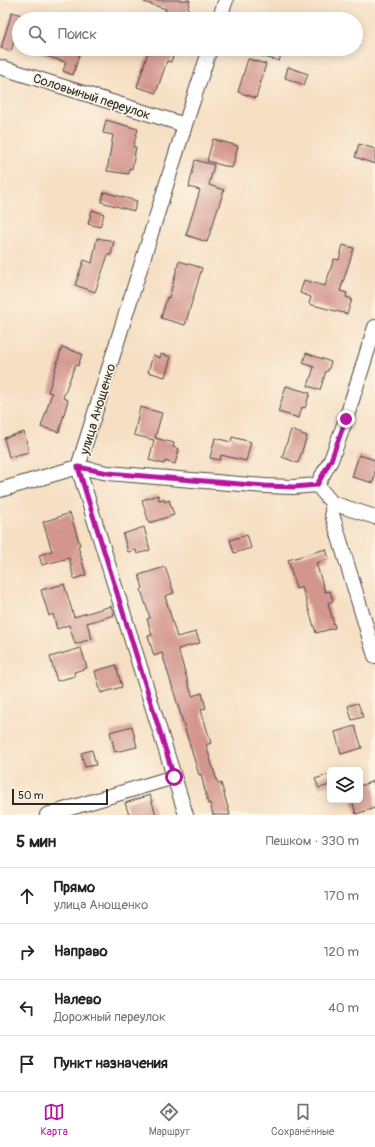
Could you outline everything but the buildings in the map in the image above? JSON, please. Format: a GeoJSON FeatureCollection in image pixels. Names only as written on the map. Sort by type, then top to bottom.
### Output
{"type":"FeatureCollection","features":[{"type":"Feature","properties":{"kind":"street"},"geometry":{"type":"LineString","coordinates":[[222,12],[226,0]]}},
{"type":"Feature","properties":{"kind":"street","name":"улица Анощенко"},"geometry":{"type":"LineString","coordinates":[[186,815],[78,467],[208,56]]}},
{"type":"Feature","properties":{"kind":"street","name":"Соловьиный переулок"},"geometry":{"type":"LineString","coordinates":[[0,67],[185,125]]}},
{"type":"Feature","properties":{"kind":"street"},"geometry":{"type":"LineString","coordinates":[[317,485],[331,460],[375,327]]}},
{"type":"Feature","properties":{"kind":"street"},"geometry":{"type":"LineString","coordinates":[[0,490],[78,467],[108,473],[265,486],[294,487],[317,485]]}},
{"type":"Feature","properties":{"kind":"street"},"geometry":{"type":"LineString","coordinates":[[317,485],[332,503],[375,517]]}},
{"type":"Feature","properties":{"kind":"street"},"geometry":{"type":"LineString","coordinates":[[332,503],[332,514],[375,656]]}},
{"type":"Feature","properties":{"kind":"street"},"geometry":{"type":"LineString","coordinates":[[47,815],[174,777]]}},
{"type":"Feature","properties":{"kind":"route"},"geometry":{"type":"LineString","coordinates":[[174,777],[78,467],[108,473],[265,486],[294,487],[317,485],[331,460],[346,419]]}}]}
